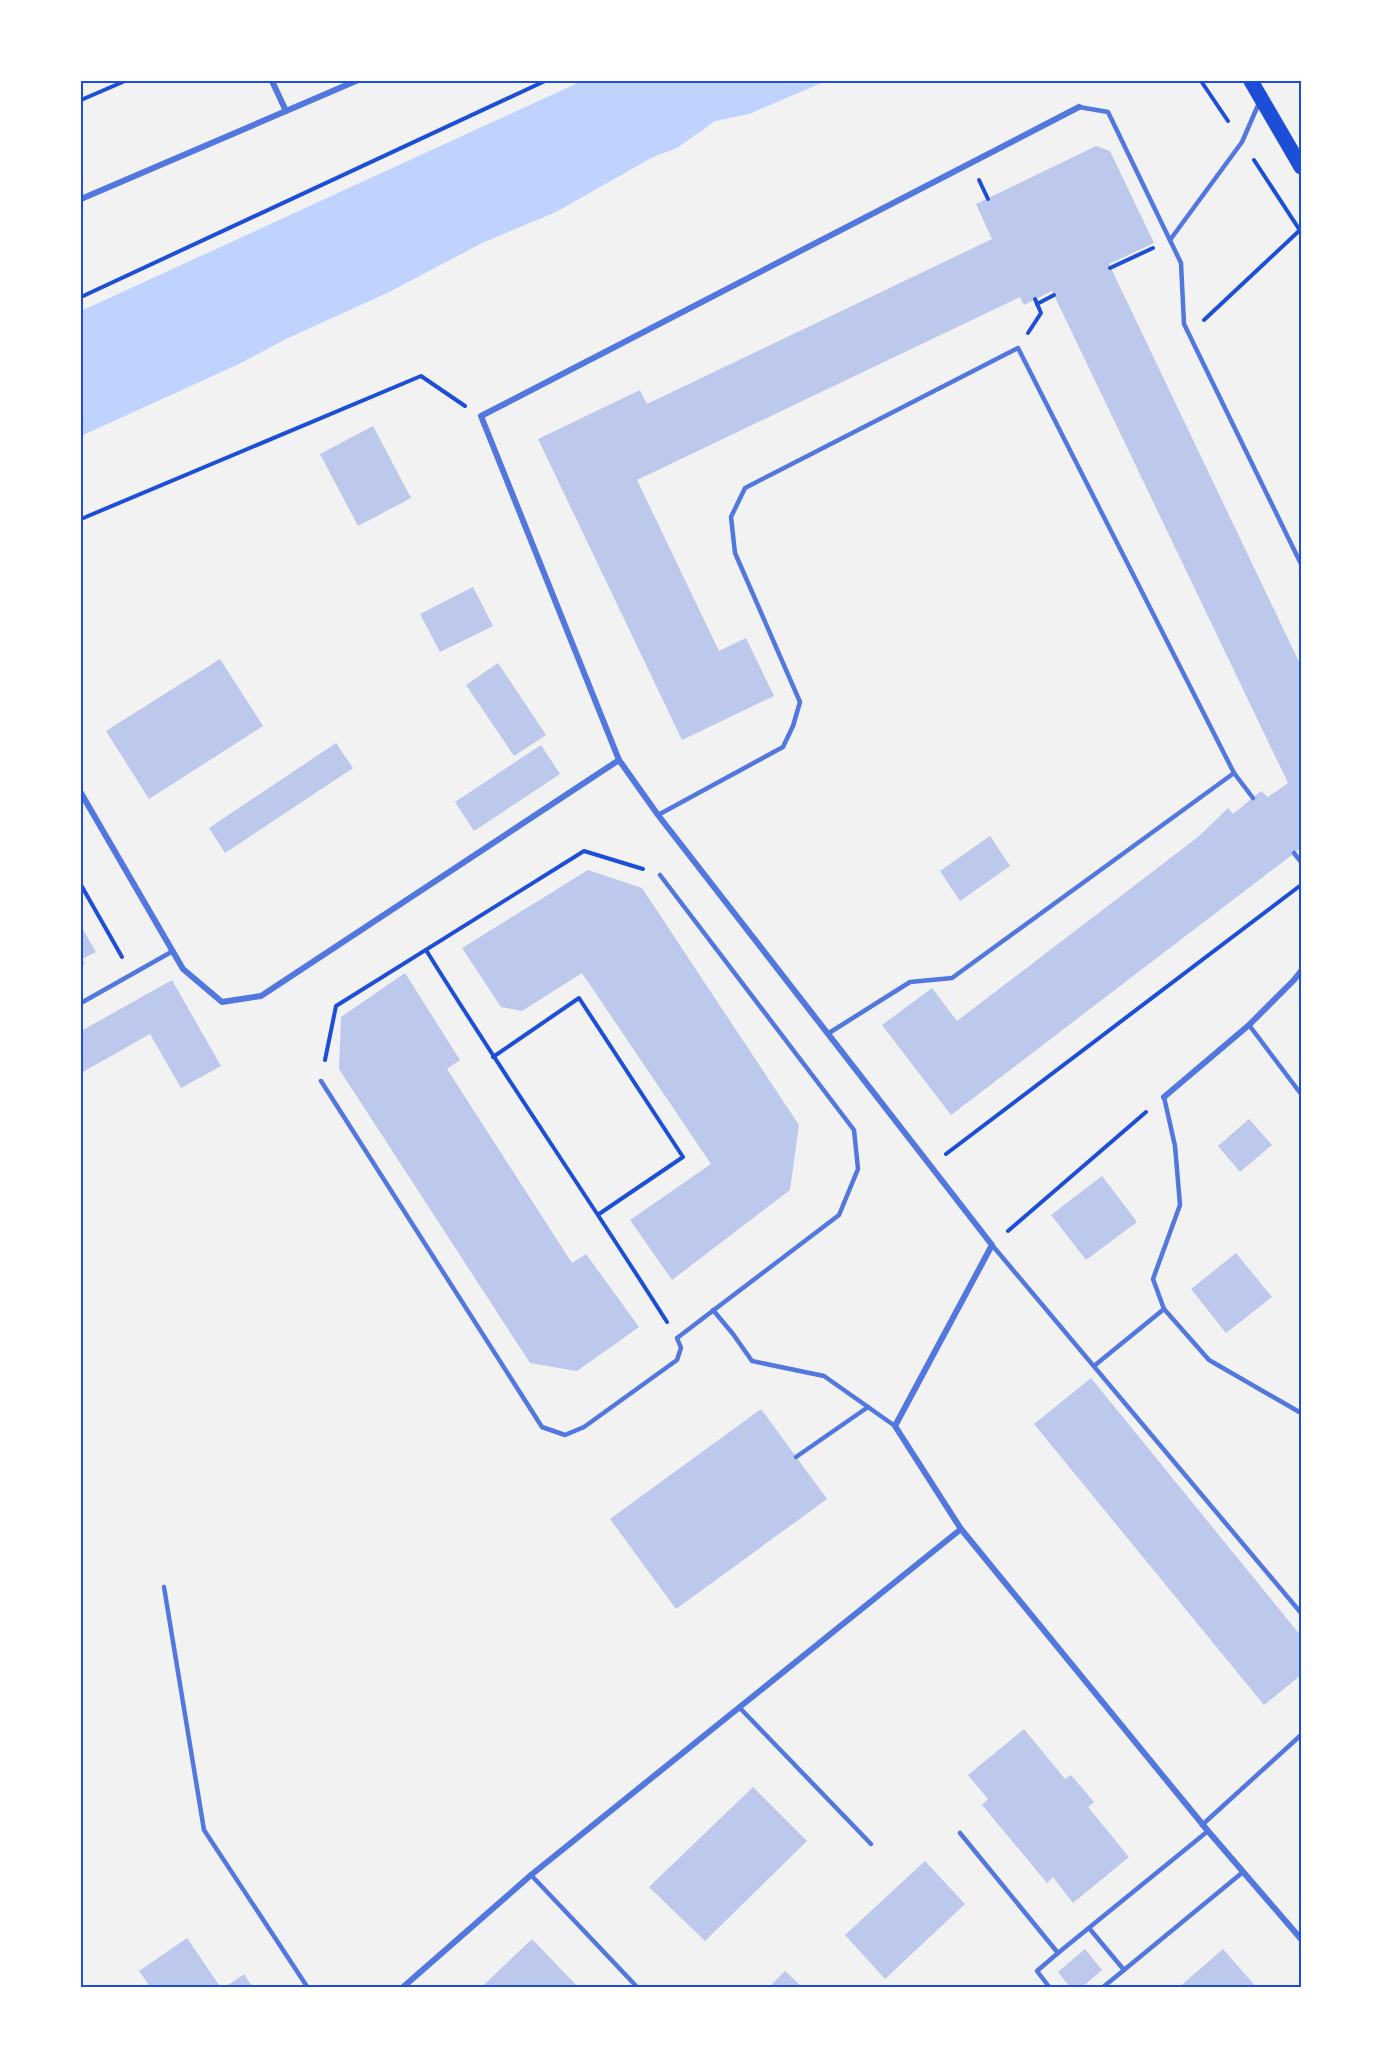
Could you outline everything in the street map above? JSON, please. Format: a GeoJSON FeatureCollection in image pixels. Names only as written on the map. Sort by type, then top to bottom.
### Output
{"type":"FeatureCollection","features":[{"type":"Feature","properties":{"kind":"main road"},"geometry":{"type":"LineString","coordinates":[[1251,81],[1301,167]]}},
{"type":"Feature","properties":{"kind":"street"},"geometry":{"type":"LineString","coordinates":[[272,81],[286,111]]}},
{"type":"Feature","properties":{"kind":"street"},"geometry":{"type":"LineString","coordinates":[[81,199],[356,81]]}},
{"type":"Feature","properties":{"kind":"street"},"geometry":{"type":"LineString","coordinates":[[1079,106],[481,416],[619,760],[658,815],[992,1245],[895,1426],[961,1529],[1202,1825],[1301,1939]]}},
{"type":"Feature","properties":{"kind":"street"},"geometry":{"type":"LineString","coordinates":[[81,793],[183,969],[222,1002],[261,996],[619,760]]}},
{"type":"Feature","properties":{"kind":"street"},"geometry":{"type":"LineString","coordinates":[[1164,1097],[1249,1024],[1301,971]]}},
{"type":"Feature","properties":{"kind":"street"},"geometry":{"type":"LineString","coordinates":[[402,1988],[531,1875],[961,1529]]}},
{"type":"Feature","properties":{"kind":"lane"},"geometry":{"type":"LineString","coordinates":[[1170,240],[1242,142],[1261,98]]}},
{"type":"Feature","properties":{"kind":"lane"},"geometry":{"type":"LineString","coordinates":[[1079,106],[1108,112],[1181,263],[1184,324],[1301,564]]}},
{"type":"Feature","properties":{"kind":"lane"},"geometry":{"type":"LineString","coordinates":[[658,815],[783,747],[793,726],[800,702],[735,553],[730,518],[745,488],[1018,348],[1234,773],[1252,798]]}},
{"type":"Feature","properties":{"kind":"lane"},"geometry":{"type":"LineString","coordinates":[[829,1034],[909,982],[952,978],[1234,773]]}},
{"type":"Feature","properties":{"kind":"lane"},"geometry":{"type":"LineString","coordinates":[[1294,853],[1301,862]]}},
{"type":"Feature","properties":{"kind":"lane"},"geometry":{"type":"LineString","coordinates":[[321,1081],[542,1427],[566,1435],[584,1427],[677,1360],[681,1348],[677,1338],[839,1215],[858,1169],[854,1130],[660,875]]}},
{"type":"Feature","properties":{"kind":"lane"},"geometry":{"type":"LineString","coordinates":[[81,1003],[173,951]]}},
{"type":"Feature","properties":{"kind":"lane"},"geometry":{"type":"LineString","coordinates":[[1249,1024],[1301,1094]]}},
{"type":"Feature","properties":{"kind":"lane"},"geometry":{"type":"LineString","coordinates":[[1164,1097],[1175,1146],[1180,1205],[1154,1279],[1164,1309],[1209,1360],[1301,1413]]}},
{"type":"Feature","properties":{"kind":"lane"},"geometry":{"type":"LineString","coordinates":[[992,1245],[1301,1613]]}},
{"type":"Feature","properties":{"kind":"lane"},"geometry":{"type":"LineString","coordinates":[[1094,1366],[1164,1309]]}},
{"type":"Feature","properties":{"kind":"lane"},"geometry":{"type":"LineString","coordinates":[[713,1310],[752,1361],[824,1376],[895,1426]]}},
{"type":"Feature","properties":{"kind":"lane"},"geometry":{"type":"LineString","coordinates":[[796,1457],[868,1407]]}},
{"type":"Feature","properties":{"kind":"lane"},"geometry":{"type":"LineString","coordinates":[[164,1587],[204,1830],[308,1988]]}},
{"type":"Feature","properties":{"kind":"lane"},"geometry":{"type":"LineString","coordinates":[[739,1707],[871,1844]]}},
{"type":"Feature","properties":{"kind":"lane"},"geometry":{"type":"LineString","coordinates":[[1202,1825],[1301,1735]]}},
{"type":"Feature","properties":{"kind":"lane"},"geometry":{"type":"LineString","coordinates":[[1050,1988],[1037,1971],[1208,1832]]}},
{"type":"Feature","properties":{"kind":"lane"},"geometry":{"type":"LineString","coordinates":[[960,1833],[1058,1953]]}},
{"type":"Feature","properties":{"kind":"lane"},"geometry":{"type":"LineString","coordinates":[[1102,1988],[1243,1872]]}},
{"type":"Feature","properties":{"kind":"lane"},"geometry":{"type":"LineString","coordinates":[[531,1875],[638,1988]]}},
{"type":"Feature","properties":{"kind":"lane"},"geometry":{"type":"LineString","coordinates":[[1089,1928],[1124,1970]]}},
{"type":"Feature","properties":{"kind":"path"},"geometry":{"type":"LineString","coordinates":[[81,100],[125,81]]}},
{"type":"Feature","properties":{"kind":"path"},"geometry":{"type":"LineString","coordinates":[[81,297],[545,81]]}},
{"type":"Feature","properties":{"kind":"path"},"geometry":{"type":"LineString","coordinates":[[1189,334],[1300,230]]}},
{"type":"Feature","properties":{"kind":"path"},"geometry":{"type":"LineString","coordinates":[[1110,268],[1170,240]]}},
{"type":"Feature","properties":{"kind":"path"},"geometry":{"type":"LineString","coordinates":[[1018,348],[1041,313],[1036,302],[1054,295]]}},
{"type":"Feature","properties":{"kind":"path"},"geometry":{"type":"LineString","coordinates":[[81,519],[421,376],[481,416]]}},
{"type":"Feature","properties":{"kind":"path"},"geometry":{"type":"LineString","coordinates":[[321,1081],[336,1006],[584,851],[660,875]]}},
{"type":"Feature","properties":{"kind":"path"},"geometry":{"type":"LineString","coordinates":[[81,885],[132,974]]}},
{"type":"Feature","properties":{"kind":"path"},"geometry":{"type":"LineString","coordinates":[[931,1166],[1301,885]]}},
{"type":"Feature","properties":{"kind":"path"},"geometry":{"type":"LineString","coordinates":[[426,950],[493,1057],[599,1214],[677,1338]]}},
{"type":"Feature","properties":{"kind":"path"},"geometry":{"type":"LineString","coordinates":[[493,1057],[579,998],[683,1156],[599,1214]]}},
{"type":"Feature","properties":{"kind":"path"},"geometry":{"type":"LineString","coordinates":[[992,1245],[1164,1097]]}},
{"type":"Feature","properties":{"kind":"water"},"geometry":{"type":"Polygon","coordinates":[[[582,81],[826,81],[749,114],[715,121],[677,148],[653,157],[556,212],[484,242],[389,292],[81,436],[81,311],[582,81]]]}},
{"type":"Feature","properties":{"kind":"building"},"geometry":{"type":"Polygon","coordinates":[[[1096,146],[1110,151],[1154,243],[1109,264],[1301,666],[1301,848],[951,1115],[882,1025],[932,988],[957,1021],[1198,837],[1228,808],[1233,814],[1261,791],[1268,797],[1288,783],[1052,291],[1024,305],[1020,297],[637,480],[719,651],[746,638],[774,696],[682,740],[538,439],[640,390],[647,404],[992,239],[976,204],[1096,146]]]}},
{"type":"Feature","properties":{"kind":"building"},"geometry":{"type":"Polygon","coordinates":[[[373,426],[411,498],[358,526],[320,454],[373,426]]]}},
{"type":"Feature","properties":{"kind":"building"},"geometry":{"type":"Polygon","coordinates":[[[473,587],[493,626],[440,652],[420,614],[473,587]]]}},
{"type":"Feature","properties":{"kind":"building"},"geometry":{"type":"Polygon","coordinates":[[[220,659],[263,726],[149,799],[106,731],[220,659]]]}},
{"type":"Feature","properties":{"kind":"building"},"geometry":{"type":"Polygon","coordinates":[[[498,663],[546,735],[514,756],[466,685],[498,663]]]}},
{"type":"Feature","properties":{"kind":"building"},"geometry":{"type":"Polygon","coordinates":[[[336,743],[353,768],[225,853],[209,828],[336,743]]]}},
{"type":"Feature","properties":{"kind":"building"},"geometry":{"type":"Polygon","coordinates":[[[541,745],[560,774],[474,831],[455,802],[541,745]]]}},
{"type":"Feature","properties":{"kind":"building"},"geometry":{"type":"Polygon","coordinates":[[[990,836],[1010,866],[960,901],[940,871],[990,836]]]}},
{"type":"Feature","properties":{"kind":"building"},"geometry":{"type":"Polygon","coordinates":[[[588,870],[642,888],[799,1125],[790,1190],[672,1280],[630,1220],[711,1164],[582,973],[522,1011],[501,1007],[462,948],[588,870]]]}},
{"type":"Feature","properties":{"kind":"building"},"geometry":{"type":"Polygon","coordinates":[[[81,926],[96,952],[82,959],[85,964],[81,966],[81,926]]]}},
{"type":"Feature","properties":{"kind":"building"},"geometry":{"type":"Polygon","coordinates":[[[405,973],[460,1060],[447,1069],[572,1263],[586,1254],[639,1327],[577,1371],[530,1363],[339,1069],[341,1017],[405,973]]]}},
{"type":"Feature","properties":{"kind":"building"},"geometry":{"type":"Polygon","coordinates":[[[172,980],[221,1066],[181,1088],[150,1034],[81,1073],[81,1031],[172,980]]]}},
{"type":"Feature","properties":{"kind":"building"},"geometry":{"type":"Polygon","coordinates":[[[1249,1119],[1272,1145],[1240,1172],[1218,1146],[1249,1119]]]}},
{"type":"Feature","properties":{"kind":"building"},"geometry":{"type":"Polygon","coordinates":[[[1102,1176],[1137,1222],[1086,1260],[1051,1215],[1102,1176]]]}},
{"type":"Feature","properties":{"kind":"building"},"geometry":{"type":"Polygon","coordinates":[[[1236,1253],[1272,1297],[1226,1333],[1191,1289],[1236,1253]]]}},
{"type":"Feature","properties":{"kind":"building"},"geometry":{"type":"Polygon","coordinates":[[[1091,1378],[1301,1636],[1301,1675],[1264,1705],[1034,1424],[1091,1378]]]}},
{"type":"Feature","properties":{"kind":"building"},"geometry":{"type":"Polygon","coordinates":[[[761,1409],[827,1499],[676,1609],[610,1519],[761,1409]]]}},
{"type":"Feature","properties":{"kind":"building"},"geometry":{"type":"Polygon","coordinates":[[[1024,1729],[1065,1779],[1071,1775],[1094,1802],[1088,1807],[1129,1857],[1073,1903],[1053,1877],[1047,1883],[982,1805],[988,1799],[968,1775],[1024,1729]]]}},
{"type":"Feature","properties":{"kind":"building"},"geometry":{"type":"Polygon","coordinates":[[[753,1787],[807,1841],[705,1941],[649,1887],[753,1787]]]}},
{"type":"Feature","properties":{"kind":"building"},"geometry":{"type":"Polygon","coordinates":[[[925,1861],[965,1904],[885,1979],[845,1935],[925,1861]]]}},
{"type":"Feature","properties":{"kind":"building"},"geometry":{"type":"Polygon","coordinates":[[[187,1938],[221,1988],[151,1988],[139,1971],[187,1938]]]}},
{"type":"Feature","properties":{"kind":"building"},"geometry":{"type":"Polygon","coordinates":[[[532,1939],[579,1988],[481,1988],[490,1979],[532,1939]]]}},
{"type":"Feature","properties":{"kind":"building"},"geometry":{"type":"Polygon","coordinates":[[[1085,1949],[1102,1970],[1081,1988],[1071,1988],[1058,1972],[1085,1949]]]}},
{"type":"Feature","properties":{"kind":"building"},"geometry":{"type":"Polygon","coordinates":[[[1223,1949],[1257,1988],[1178,1988],[1223,1949]]]}},
{"type":"Feature","properties":{"kind":"building"},"geometry":{"type":"Polygon","coordinates":[[[785,1971],[803,1988],[768,1988],[785,1971]]]}},
{"type":"Feature","properties":{"kind":"building"},"geometry":{"type":"Polygon","coordinates":[[[244,1974],[253,1988],[224,1988],[244,1974]]]}}]}
